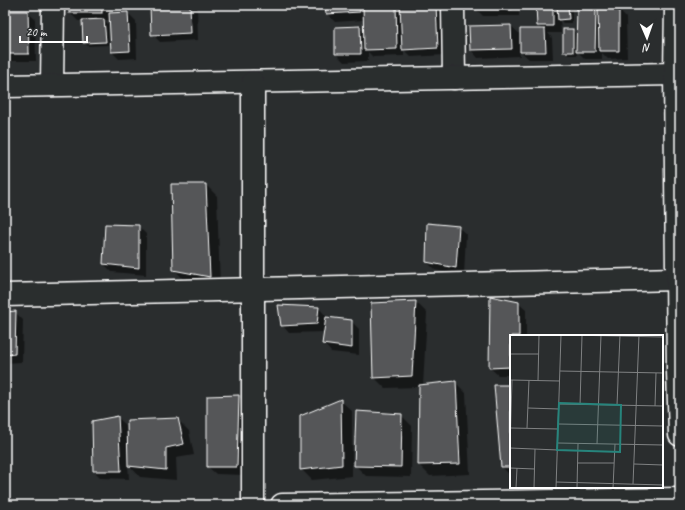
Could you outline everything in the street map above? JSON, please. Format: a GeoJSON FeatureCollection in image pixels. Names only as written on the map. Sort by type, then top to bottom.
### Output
{"type":"FeatureCollection","features":[{"type":"Feature","properties":{"kind":"street"},"geometry":{"type":"LineString","coordinates":[[52,85],[53,5]]}},
{"type":"Feature","properties":{"kind":"street"},"geometry":{"type":"LineString","coordinates":[[453,5],[454,78]]}},
{"type":"Feature","properties":{"kind":"street"},"geometry":{"type":"LineString","coordinates":[[676,5],[675,74],[680,435]]}},
{"type":"Feature","properties":{"kind":"street"},"geometry":{"type":"LineString","coordinates":[[5,86],[675,74]]}},
{"type":"Feature","properties":{"kind":"street"},"geometry":{"type":"LineString","coordinates":[[252,505],[253,82]]}},
{"type":"Feature","properties":{"kind":"street"},"geometry":{"type":"LineString","coordinates":[[5,295],[677,279]]}},
{"type":"Feature","properties":{"kind":"street"},"geometry":{"type":"LineString","coordinates":[[282,505],[453,504],[680,499]]}},
{"type":"Feature","properties":{"kind":"building"},"geometry":{"type":"Polygon","coordinates":[[[69,5],[102,5],[102,13],[69,13],[69,5]]]}},
{"type":"Feature","properties":{"kind":"building"},"geometry":{"type":"Polygon","coordinates":[[[150,5],[190,5],[191,33],[151,35],[150,5]]]}},
{"type":"Feature","properties":{"kind":"building"},"geometry":{"type":"Polygon","coordinates":[[[325,5],[360,5],[360,12],[326,14],[325,5]]]}},
{"type":"Feature","properties":{"kind":"building"},"geometry":{"type":"Polygon","coordinates":[[[363,5],[396,5],[397,49],[364,50],[363,5]]]}},
{"type":"Feature","properties":{"kind":"building"},"geometry":{"type":"Polygon","coordinates":[[[400,5],[436,5],[438,48],[402,50],[400,5]]]}},
{"type":"Feature","properties":{"kind":"building"},"geometry":{"type":"Polygon","coordinates":[[[474,5],[512,5],[512,9],[474,9],[474,5]]]}},
{"type":"Feature","properties":{"kind":"building"},"geometry":{"type":"Polygon","coordinates":[[[536,5],[553,5],[553,26],[537,26],[536,5]]]}},
{"type":"Feature","properties":{"kind":"building"},"geometry":{"type":"Polygon","coordinates":[[[568,5],[569,19],[558,20],[557,6],[568,5]]]}},
{"type":"Feature","properties":{"kind":"building"},"geometry":{"type":"Polygon","coordinates":[[[577,8],[596,9],[595,52],[576,52],[577,8]]]}},
{"type":"Feature","properties":{"kind":"building"},"geometry":{"type":"Polygon","coordinates":[[[598,9],[619,9],[619,51],[599,51],[598,9]]]}},
{"type":"Feature","properties":{"kind":"building"},"geometry":{"type":"Polygon","coordinates":[[[5,11],[28,11],[29,54],[5,54],[5,11]]]}},
{"type":"Feature","properties":{"kind":"building"},"geometry":{"type":"Polygon","coordinates":[[[128,12],[130,51],[111,52],[109,13],[128,12]]]}},
{"type":"Feature","properties":{"kind":"building"},"geometry":{"type":"Polygon","coordinates":[[[104,19],[106,42],[83,43],[82,20],[104,19]]]}},
{"type":"Feature","properties":{"kind":"building"},"geometry":{"type":"Polygon","coordinates":[[[511,25],[512,49],[470,50],[469,26],[511,25]]]}},
{"type":"Feature","properties":{"kind":"building"},"geometry":{"type":"Polygon","coordinates":[[[360,26],[361,54],[335,54],[335,27],[360,26]]]}},
{"type":"Feature","properties":{"kind":"building"},"geometry":{"type":"Polygon","coordinates":[[[520,29],[545,29],[546,52],[520,52],[520,29]]]}},
{"type":"Feature","properties":{"kind":"building"},"geometry":{"type":"Polygon","coordinates":[[[563,29],[573,29],[573,52],[563,52],[563,29]]]}},
{"type":"Feature","properties":{"kind":"building"},"geometry":{"type":"Polygon","coordinates":[[[171,184],[206,184],[210,277],[173,270],[171,184]]]}},
{"type":"Feature","properties":{"kind":"building"},"geometry":{"type":"Polygon","coordinates":[[[427,223],[459,226],[456,268],[426,262],[427,223]]]}},
{"type":"Feature","properties":{"kind":"building"},"geometry":{"type":"Polygon","coordinates":[[[105,224],[139,225],[139,268],[103,264],[105,224]]]}},
{"type":"Feature","properties":{"kind":"building"},"geometry":{"type":"Polygon","coordinates":[[[490,296],[519,302],[519,335],[510,335],[510,367],[489,368],[490,296]]]}},
{"type":"Feature","properties":{"kind":"building"},"geometry":{"type":"Polygon","coordinates":[[[416,301],[412,376],[373,378],[371,303],[416,301]]]}},
{"type":"Feature","properties":{"kind":"building"},"geometry":{"type":"Polygon","coordinates":[[[278,305],[319,307],[317,324],[281,326],[278,305]]]}},
{"type":"Feature","properties":{"kind":"building"},"geometry":{"type":"Polygon","coordinates":[[[16,311],[15,354],[5,355],[5,312],[16,311]]]}},
{"type":"Feature","properties":{"kind":"building"},"geometry":{"type":"Polygon","coordinates":[[[326,317],[352,320],[352,348],[322,344],[326,317]]]}},
{"type":"Feature","properties":{"kind":"building"},"geometry":{"type":"Polygon","coordinates":[[[456,381],[460,464],[418,465],[419,385],[456,381]]]}},
{"type":"Feature","properties":{"kind":"building"},"geometry":{"type":"Polygon","coordinates":[[[494,385],[510,385],[510,467],[501,467],[494,385]]]}},
{"type":"Feature","properties":{"kind":"building"},"geometry":{"type":"Polygon","coordinates":[[[239,395],[237,467],[207,467],[207,396],[239,395]]]}},
{"type":"Feature","properties":{"kind":"building"},"geometry":{"type":"Polygon","coordinates":[[[341,399],[342,465],[300,470],[300,416],[341,399]]]}},
{"type":"Feature","properties":{"kind":"building"},"geometry":{"type":"Polygon","coordinates":[[[356,411],[402,414],[401,467],[354,466],[356,411]]]}},
{"type":"Feature","properties":{"kind":"building"},"geometry":{"type":"Polygon","coordinates":[[[118,416],[121,471],[93,471],[92,421],[118,416]]]}},
{"type":"Feature","properties":{"kind":"building"},"geometry":{"type":"Polygon","coordinates":[[[178,418],[184,444],[166,448],[166,470],[128,466],[127,420],[178,418]]]}}]}
